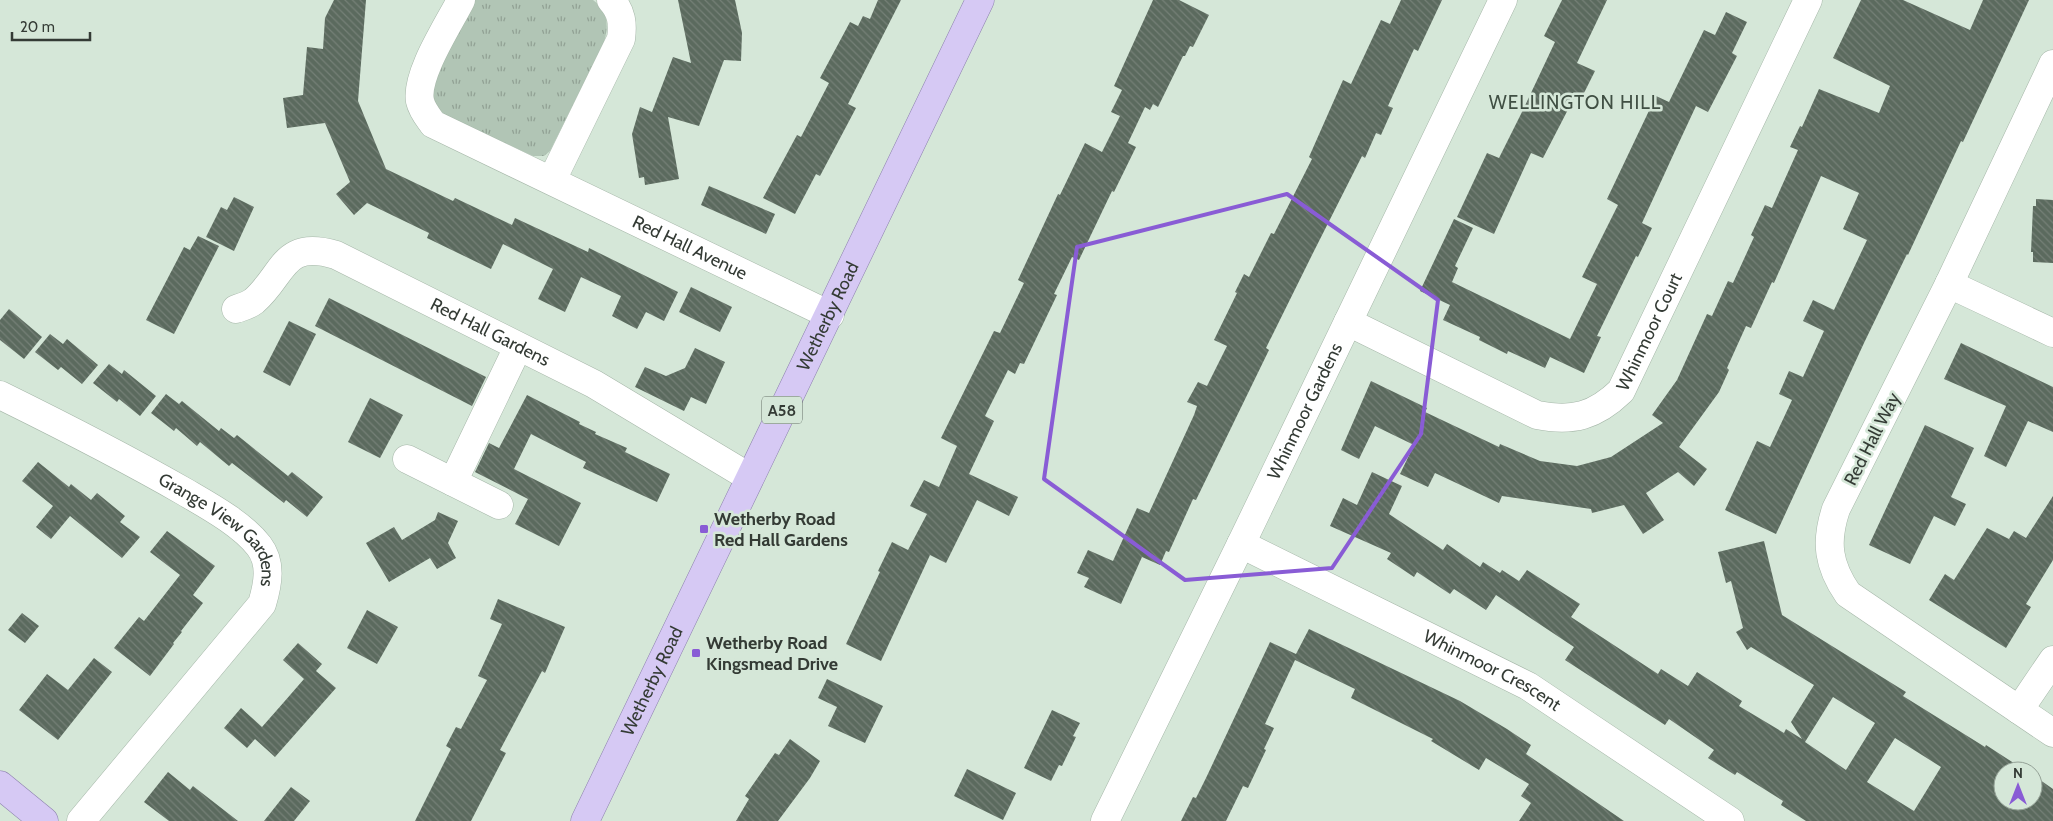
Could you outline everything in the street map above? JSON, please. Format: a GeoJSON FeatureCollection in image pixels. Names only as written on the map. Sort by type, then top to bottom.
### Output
{"type":"FeatureCollection","features":[{"type":"Feature","properties":{"kind":"main road","name":"Wetherby Road"},"geometry":{"type":"LineString","coordinates":[[585,821],[980,0]]}},
{"type":"Feature","properties":{"kind":"main road"},"geometry":{"type":"LineString","coordinates":[[0,785],[44,821]]}},
{"type":"Feature","properties":{"kind":"street","name":"Red Hall Avenue"},"geometry":{"type":"LineString","coordinates":[[461,0],[423,73],[419,87],[420,100],[425,114],[433,124],[830,315]]}},
{"type":"Feature","properties":{"kind":"street"},"geometry":{"type":"LineString","coordinates":[[552,180],[621,40],[623,27],[621,15],[611,0]]}},
{"type":"Feature","properties":{"kind":"street","name":"Whinmoor Gardens"},"geometry":{"type":"LineString","coordinates":[[1105,821],[1242,544],[1503,0]]}},
{"type":"Feature","properties":{"kind":"street","name":"Whinmoor Court"},"geometry":{"type":"LineString","coordinates":[[1348,322],[1537,415],[1574,418],[1592,413],[1608,404],[1621,391],[1808,0]]}},
{"type":"Feature","properties":{"kind":"street","name":"Red Hall Way"},"geometry":{"type":"LineString","coordinates":[[2053,64],[1949,284],[1836,510],[1831,526],[1829,544],[1831,562],[1838,579],[1848,594],[2053,733]]}},
{"type":"Feature","properties":{"kind":"street","name":"Red Hall Gardens"},"geometry":{"type":"LineString","coordinates":[[236,309],[252,302],[265,290],[280,267],[292,257],[306,251],[321,251],[336,255],[594,384],[749,477]]}},
{"type":"Feature","properties":{"kind":"street"},"geometry":{"type":"LineString","coordinates":[[1949,284],[2053,333]]}},
{"type":"Feature","properties":{"kind":"street"},"geometry":{"type":"LineString","coordinates":[[453,482],[518,347]]}},
{"type":"Feature","properties":{"kind":"street","name":"Grange View Gardens"},"geometry":{"type":"LineString","coordinates":[[0,395],[123,456],[205,504],[246,532],[260,547],[267,565],[268,585],[262,604],[81,821]]}},
{"type":"Feature","properties":{"kind":"street"},"geometry":{"type":"LineString","coordinates":[[407,459],[498,505]]}},
{"type":"Feature","properties":{"kind":"street","name":"Whinmoor Crescent"},"geometry":{"type":"LineString","coordinates":[[1242,544],[1528,686],[1730,821]]}},
{"type":"Feature","properties":{"kind":"street"},"geometry":{"type":"LineString","coordinates":[[2019,710],[2053,660]]}},
{"type":"Feature","properties":{"kind":"highlighted area"},"geometry":{"type":"Polygon","coordinates":[[[1287,194],[1438,300],[1421,434],[1332,568],[1185,580],[1044,479],[1077,247],[1287,194]]]}},
{"type":"Feature","properties":{"kind":"green space"},"geometry":{"type":"Polygon","coordinates":[[[473,0],[593,0],[602,9],[607,25],[604,42],[550,151],[544,156],[533,156],[445,115],[433,100],[431,81],[473,0]]]}},
{"type":"Feature","properties":{"kind":"building"},"geometry":{"type":"Polygon","coordinates":[[[334,0],[366,0],[358,101],[386,169],[453,201],[455,198],[512,225],[515,218],[588,252],[589,248],[678,292],[664,321],[646,312],[637,329],[612,316],[621,296],[581,277],[565,312],[538,299],[553,269],[503,244],[491,269],[427,238],[429,233],[367,203],[354,215],[336,194],[350,182],[325,123],[287,128],[283,98],[303,95],[307,47],[323,49],[325,18],[334,0]]]}},
{"type":"Feature","properties":{"kind":"building"},"geometry":{"type":"Polygon","coordinates":[[[678,0],[735,0],[742,33],[741,61],[724,60],[699,126],[668,117],[679,179],[645,185],[644,177],[639,178],[632,134],[640,107],[652,112],[673,57],[691,63],[678,0]]]}},
{"type":"Feature","properties":{"kind":"building"},"geometry":{"type":"Polygon","coordinates":[[[878,0],[901,0],[848,104],[856,108],[820,176],[816,174],[795,214],[763,198],[797,135],[801,137],[829,83],[820,78],[850,22],[858,26],[863,16],[870,19],[878,0]]]}},
{"type":"Feature","properties":{"kind":"building"},"geometry":{"type":"Polygon","coordinates":[[[1153,0],[1179,0],[1209,15],[1193,47],[1190,46],[1185,56],[1183,56],[1158,107],[1153,104],[1150,110],[1145,107],[1128,143],[1136,147],[1114,192],[1112,191],[1079,260],[1072,257],[1054,294],[1057,295],[1024,364],[1020,363],[1015,374],[1008,370],[985,416],[994,421],[969,474],[1018,497],[1009,516],[977,500],[946,563],[930,555],[881,661],[846,644],[892,542],[908,550],[927,514],[910,506],[924,480],[939,487],[957,446],[941,438],[994,331],[1000,333],[1024,283],[1018,280],[1058,194],[1060,195],[1085,143],[1102,152],[1120,116],[1111,112],[1122,90],[1114,86],[1153,0]]]}},
{"type":"Feature","properties":{"kind":"building"},"geometry":{"type":"Polygon","coordinates":[[[1401,0],[1442,0],[1418,51],[1414,49],[1388,106],[1393,108],[1381,135],[1376,133],[1365,158],[1362,156],[1266,348],[1269,350],[1196,500],[1193,499],[1169,552],[1166,551],[1160,565],[1142,557],[1121,604],[1084,587],[1089,578],[1077,573],[1088,550],[1113,561],[1137,508],[1149,513],[1194,415],[1197,406],[1187,402],[1198,382],[1207,386],[1227,346],[1214,340],[1237,293],[1235,292],[1244,274],[1249,277],[1271,233],[1274,234],[1312,159],[1309,157],[1343,80],[1351,84],[1381,20],[1390,24],[1401,0]]]}},
{"type":"Feature","properties":{"kind":"building"},"geometry":{"type":"Polygon","coordinates":[[[1562,0],[1607,0],[1577,63],[1595,71],[1581,99],[1575,96],[1543,158],[1531,153],[1494,234],[1457,217],[1487,153],[1499,158],[1521,114],[1555,42],[1544,36],[1562,0]]]}},
{"type":"Feature","properties":{"kind":"building"},"geometry":{"type":"Polygon","coordinates":[[[1861,0],[1903,0],[1970,30],[1983,0],[2029,0],[1963,142],[1961,141],[1908,255],[1864,343],[1776,534],[1725,510],[1757,441],[1770,447],[1792,400],[1779,394],[1789,371],[1803,377],[1824,331],[1803,321],[1813,300],[1834,310],[1867,240],[1843,229],[1859,193],[1821,176],[1774,283],[1772,282],[1751,328],[1746,326],[1727,368],[1729,370],[1719,392],[1679,447],[1707,469],[1694,486],[1678,472],[1646,493],[1664,520],[1643,534],[1624,505],[1592,513],[1591,509],[1502,496],[1499,503],[1435,473],[1428,487],[1400,474],[1414,445],[1375,426],[1359,459],[1341,450],[1371,381],[1427,408],[1425,412],[1499,447],[1500,444],[1540,461],[1577,466],[1611,457],[1663,423],[1652,415],[1677,380],[1707,314],[1712,316],[1728,281],[1733,283],[1754,237],[1751,235],[1765,205],[1772,208],[1798,150],[1790,147],[1800,126],[1802,127],[1819,89],[1879,113],[1890,86],[1833,58],[1861,0]]]}},
{"type":"Feature","properties":{"kind":"building"},"geometry":{"type":"Polygon","coordinates":[[[1726,12],[1747,22],[1732,53],[1737,56],[1708,112],[1696,106],[1642,223],[1652,228],[1638,257],[1636,256],[1597,336],[1601,337],[1584,373],[1550,357],[1545,368],[1508,351],[1507,354],[1479,340],[1480,337],[1443,320],[1450,305],[1420,291],[1454,219],[1473,228],[1455,266],[1458,268],[1452,282],[1570,339],[1597,284],[1582,277],[1618,205],[1607,199],[1656,96],[1669,102],[1704,30],[1715,35],[1726,12]]]}},
{"type":"Feature","properties":{"kind":"building"},"geometry":{"type":"Polygon","coordinates":[[[709,186],[775,214],[766,234],[701,205],[709,186]]]}},
{"type":"Feature","properties":{"kind":"building"},"geometry":{"type":"Polygon","coordinates":[[[234,197],[254,207],[234,251],[206,237],[221,207],[227,210],[234,197]]]}},
{"type":"Feature","properties":{"kind":"building"},"geometry":{"type":"Polygon","coordinates":[[[2036,199],[2053,200],[2053,263],[2033,262],[2033,252],[2031,252],[2033,206],[2036,206],[2036,199]]]}},
{"type":"Feature","properties":{"kind":"building"},"geometry":{"type":"Polygon","coordinates":[[[198,236],[219,246],[174,334],[146,320],[184,247],[190,250],[198,236]]]}},
{"type":"Feature","properties":{"kind":"building"},"geometry":{"type":"Polygon","coordinates":[[[691,287],[732,307],[720,332],[679,312],[691,287]]]}},
{"type":"Feature","properties":{"kind":"building"},"geometry":{"type":"Polygon","coordinates":[[[329,298],[486,377],[472,406],[315,326],[329,298]]]}},
{"type":"Feature","properties":{"kind":"building"},"geometry":{"type":"Polygon","coordinates":[[[9,309],[42,337],[24,359],[0,340],[0,320],[9,309]]]}},
{"type":"Feature","properties":{"kind":"building"},"geometry":{"type":"Polygon","coordinates":[[[289,321],[316,334],[290,386],[263,372],[289,321]]]}},
{"type":"Feature","properties":{"kind":"building"},"geometry":{"type":"Polygon","coordinates":[[[50,334],[63,344],[67,339],[98,365],[82,384],[61,367],[58,370],[35,352],[50,334]]]}},
{"type":"Feature","properties":{"kind":"building"},"geometry":{"type":"Polygon","coordinates":[[[1961,343],[2053,387],[2053,432],[2028,421],[2006,467],[1984,456],[2006,406],[1944,379],[1961,343]]]}},
{"type":"Feature","properties":{"kind":"building"},"geometry":{"type":"Polygon","coordinates":[[[695,348],[725,362],[706,404],[691,397],[684,411],[635,387],[645,367],[666,376],[685,368],[695,348]]]}},
{"type":"Feature","properties":{"kind":"building"},"geometry":{"type":"Polygon","coordinates":[[[109,364],[122,374],[124,370],[156,396],[140,416],[119,399],[117,402],[93,383],[109,364]]]}},
{"type":"Feature","properties":{"kind":"building"},"geometry":{"type":"Polygon","coordinates":[[[166,394],[179,404],[182,401],[219,431],[221,428],[234,438],[237,435],[288,476],[292,472],[323,497],[307,517],[286,500],[284,503],[232,463],[229,466],[200,442],[197,446],[176,428],[174,431],[151,413],[166,394]]]}},
{"type":"Feature","properties":{"kind":"building"},"geometry":{"type":"Polygon","coordinates":[[[527,395],[580,422],[579,424],[596,432],[595,434],[627,448],[625,452],[670,474],[657,502],[583,468],[586,462],[531,434],[514,469],[581,503],[559,546],[515,524],[528,499],[475,472],[489,443],[499,448],[527,395]]]}},
{"type":"Feature","properties":{"kind":"building"},"geometry":{"type":"Polygon","coordinates":[[[370,398],[403,415],[380,458],[348,442],[370,398]]]}},
{"type":"Feature","properties":{"kind":"building"},"geometry":{"type":"Polygon","coordinates":[[[1925,425],[1974,448],[1951,497],[1966,504],[1955,526],[1934,516],[1910,564],[1869,545],[1925,425]]]}},
{"type":"Feature","properties":{"kind":"building"},"geometry":{"type":"Polygon","coordinates":[[[38,462],[69,487],[71,484],[91,500],[97,493],[125,516],[120,522],[140,537],[122,558],[70,516],[51,539],[36,527],[53,506],[22,481],[38,462]]]}},
{"type":"Feature","properties":{"kind":"building"},"geometry":{"type":"Polygon","coordinates":[[[1372,472],[1402,486],[1389,514],[1443,550],[1447,544],[1480,567],[1483,562],[1500,573],[1502,570],[1519,581],[1527,570],[1580,604],[1571,617],[1658,674],[1661,669],[1688,686],[1697,672],[1742,701],[1739,706],[1784,733],[1786,729],[1802,739],[1791,722],[1814,685],[1751,647],[1747,650],[1736,632],[1743,628],[1731,581],[1726,583],[1718,552],[1764,541],[1782,615],[1906,692],[1903,696],[2011,761],[1993,761],[1993,811],[2043,811],[2043,782],[2053,789],[2053,821],[1806,821],[1781,805],[1783,801],[1737,772],[1735,775],[1708,758],[1714,750],[1669,719],[1665,725],[1565,660],[1574,647],[1496,595],[1486,610],[1454,589],[1450,594],[1417,572],[1414,577],[1387,559],[1391,553],[1330,526],[1343,498],[1357,505],[1372,472]],[[1833,697],[1805,742],[1846,770],[1875,723],[1833,697]],[[1895,738],[1867,782],[1914,811],[1941,767],[1895,738]]]}},
{"type":"Feature","properties":{"kind":"building"},"geometry":{"type":"Polygon","coordinates":[[[2053,496],[2053,560],[2026,604],[2031,607],[2006,648],[1929,600],[1945,574],[1954,580],[1987,528],[2009,539],[2014,531],[2026,538],[2053,496]]]}},
{"type":"Feature","properties":{"kind":"building"},"geometry":{"type":"Polygon","coordinates":[[[438,512],[458,521],[448,543],[456,558],[437,569],[430,558],[389,582],[366,543],[394,527],[402,540],[435,520],[438,512]]]}},
{"type":"Feature","properties":{"kind":"building"},"geometry":{"type":"Polygon","coordinates":[[[167,531],[215,566],[193,595],[203,603],[150,676],[114,648],[139,617],[144,621],[180,575],[150,552],[167,531]]]}},
{"type":"Feature","properties":{"kind":"building"},"geometry":{"type":"Polygon","coordinates":[[[498,599],[565,627],[545,673],[542,671],[500,750],[506,753],[471,821],[415,821],[451,749],[446,746],[456,727],[461,729],[487,680],[478,676],[502,624],[490,619],[498,599]]]}},
{"type":"Feature","properties":{"kind":"building"},"geometry":{"type":"Polygon","coordinates":[[[367,610],[398,627],[377,664],[347,648],[367,610]]]}},
{"type":"Feature","properties":{"kind":"building"},"geometry":{"type":"Polygon","coordinates":[[[22,613],[39,626],[25,643],[8,630],[22,613]]]}},
{"type":"Feature","properties":{"kind":"building"},"geometry":{"type":"Polygon","coordinates":[[[1309,629],[1460,701],[1507,729],[1531,745],[1526,754],[1624,821],[1519,821],[1531,803],[1521,796],[1529,784],[1486,758],[1479,770],[1431,741],[1433,739],[1351,698],[1355,689],[1295,660],[1265,724],[1274,728],[1264,749],[1266,750],[1248,788],[1243,786],[1226,821],[1181,821],[1193,797],[1196,798],[1206,778],[1270,642],[1296,654],[1309,629]]]}},
{"type":"Feature","properties":{"kind":"building"},"geometry":{"type":"Polygon","coordinates":[[[298,643],[322,664],[316,671],[336,688],[275,757],[255,739],[247,748],[224,728],[241,708],[262,727],[284,702],[304,679],[283,660],[298,643]]]}},
{"type":"Feature","properties":{"kind":"building"},"geometry":{"type":"Polygon","coordinates":[[[94,658],[112,672],[58,740],[19,710],[47,674],[68,690],[94,658]]]}},
{"type":"Feature","properties":{"kind":"building"},"geometry":{"type":"Polygon","coordinates":[[[827,679],[883,706],[865,743],[828,726],[837,707],[818,698],[827,679]]]}},
{"type":"Feature","properties":{"kind":"building"},"geometry":{"type":"Polygon","coordinates":[[[1052,710],[1080,723],[1073,736],[1076,737],[1062,766],[1059,765],[1051,781],[1024,768],[1052,710]]]}},
{"type":"Feature","properties":{"kind":"building"},"geometry":{"type":"Polygon","coordinates":[[[790,739],[820,761],[810,778],[778,821],[736,821],[749,799],[745,796],[775,753],[779,755],[790,739]]]}},
{"type":"Feature","properties":{"kind":"building"},"geometry":{"type":"Polygon","coordinates":[[[967,769],[1016,793],[1003,820],[954,796],[967,769]]]}},
{"type":"Feature","properties":{"kind":"building"},"geometry":{"type":"Polygon","coordinates":[[[168,772],[190,790],[193,786],[238,821],[169,821],[144,802],[168,772]]]}},
{"type":"Feature","properties":{"kind":"building"},"geometry":{"type":"Polygon","coordinates":[[[291,787],[310,801],[294,821],[264,821],[291,787]]]}},
{"type":"Feature","properties":{"kind":"place","name":"Wetherby Road Red Hall Gardens"},"geometry":{"type":"Point","coordinates":[704,529]}},
{"type":"Feature","properties":{"kind":"place","name":"Wetherby Road Kingsmead Drive"},"geometry":{"type":"Point","coordinates":[696,653]}},
{"type":"Feature","properties":{"kind":"district","name":"WELLINGTON HILL"},"geometry":{"type":"Point","coordinates":[1575,102]}}]}
